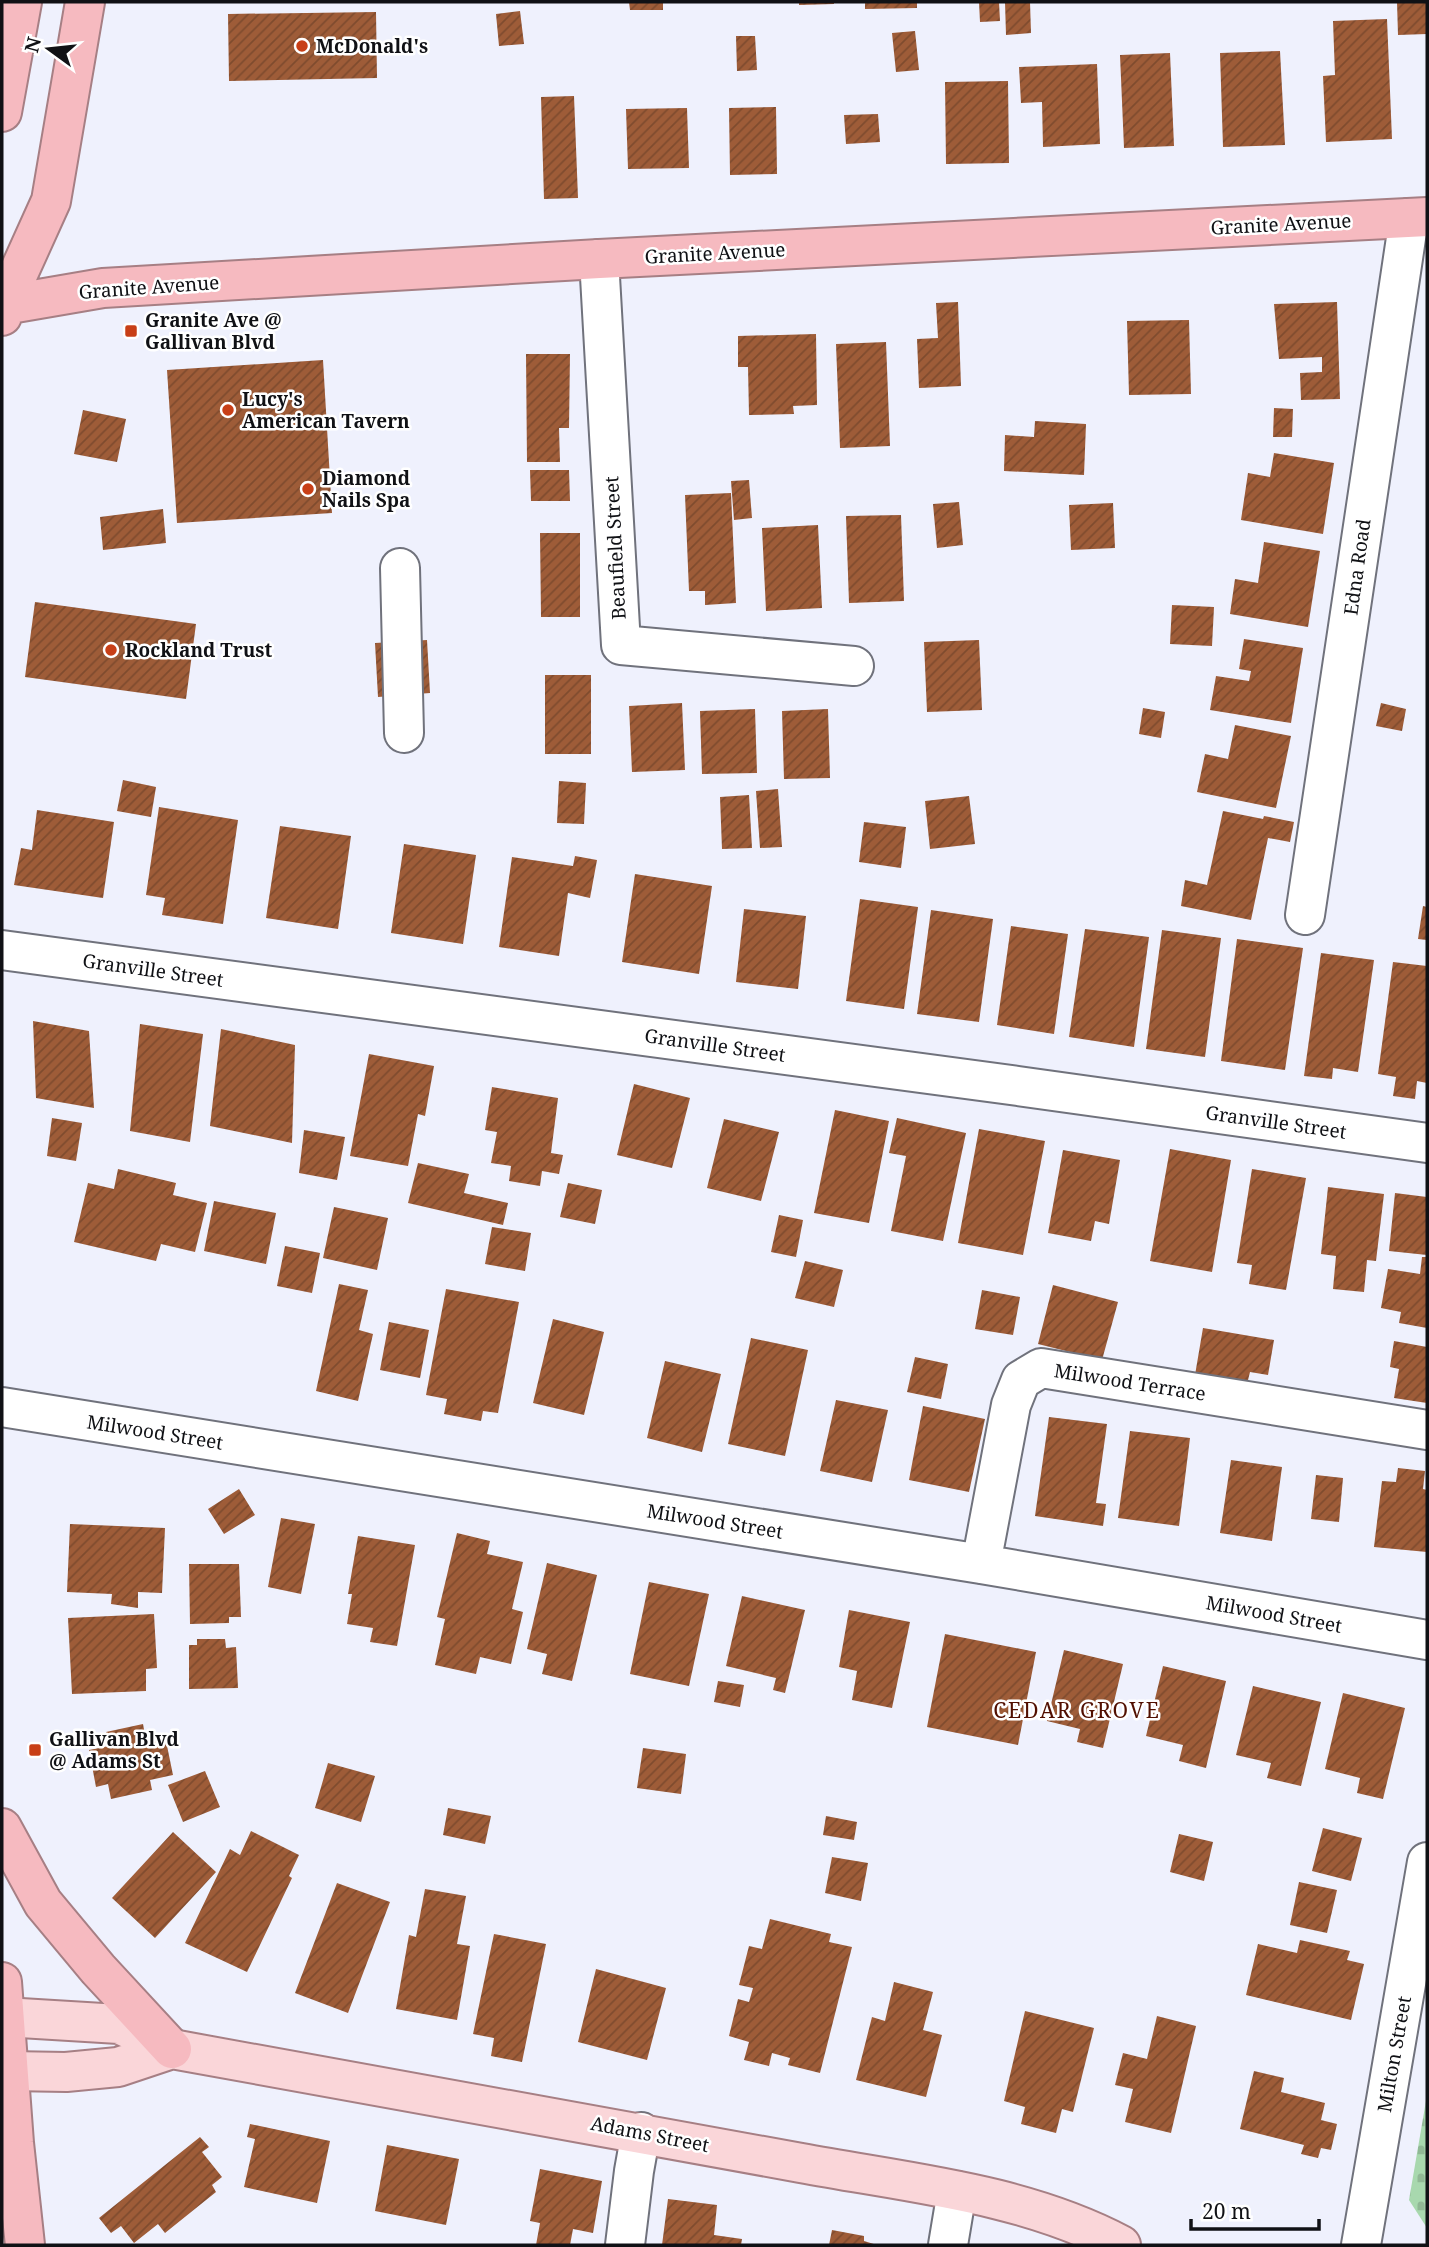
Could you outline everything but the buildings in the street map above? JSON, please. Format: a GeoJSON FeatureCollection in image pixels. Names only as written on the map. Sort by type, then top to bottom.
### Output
{"type":"FeatureCollection","features":[{"type":"Feature","properties":{"kind":"highway"},"geometry":{"type":"LineString","coordinates":[[2,112],[22,2]]}},
{"type":"Feature","properties":{"kind":"highway"},"geometry":{"type":"LineString","coordinates":[[2,305],[51,201],[85,2]]}},
{"type":"Feature","properties":{"kind":"highway","name":"Granite Avenue"},"geometry":{"type":"LineString","coordinates":[[2,305],[103,288],[599,259],[1418,217]]}},
{"type":"Feature","properties":{"kind":"highway"},"geometry":{"type":"LineString","coordinates":[[2,1828],[43,1903],[98,1969],[172,2049]]}},
{"type":"Feature","properties":{"kind":"highway"},"geometry":{"type":"LineString","coordinates":[[3,1999],[9,2071],[11,2198],[25,2245]]}},
{"type":"Feature","properties":{"kind":"main road","name":"Adams Street"},"geometry":{"type":"LineString","coordinates":[[3,1999],[119,2024],[172,2049],[957,2191],[1035,2209],[1075,2223],[1121,2245]]}},
{"type":"Feature","properties":{"kind":"main road","name":"Adams Street"},"geometry":{"type":"LineString","coordinates":[[9,2071],[66,2072],[118,2067],[172,2049]]}},
{"type":"Feature","properties":{"kind":"street","name":"Edna Road"},"geometry":{"type":"LineString","coordinates":[[1305,915],[1418,217]]}},
{"type":"Feature","properties":{"kind":"street","name":"Beaufield Street"},"geometry":{"type":"LineString","coordinates":[[599,259],[621,645],[854,666]]}},
{"type":"Feature","properties":{"kind":"street"},"geometry":{"type":"LineString","coordinates":[[400,568],[404,733]]}},
{"type":"Feature","properties":{"kind":"street","name":"Granville Street"},"geometry":{"type":"LineString","coordinates":[[2,950],[1427,1143]]}},
{"type":"Feature","properties":{"kind":"street","name":"Milwood Terrace"},"geometry":{"type":"LineString","coordinates":[[981,1564],[1011,1405],[1021,1380],[1041,1368],[1427,1430]]}},
{"type":"Feature","properties":{"kind":"street","name":"Milwood Street"},"geometry":{"type":"LineString","coordinates":[[2,1407],[981,1564],[1427,1640]]}},
{"type":"Feature","properties":{"kind":"street","name":"Milton Street"},"geometry":{"type":"LineString","coordinates":[[1361,2245],[1427,1862]]}},
{"type":"Feature","properties":{"kind":"street"},"geometry":{"type":"LineString","coordinates":[[625,2245],[641,2132]]}},
{"type":"Feature","properties":{"kind":"street"},"geometry":{"type":"LineString","coordinates":[[948,2245],[957,2191]]}},
{"type":"Feature","properties":{"kind":"green space"},"geometry":{"type":"Polygon","coordinates":[[[1427,2095],[1427,2228],[1409,2200],[1427,2095]]]}},
{"type":"Feature","properties":{"kind":"place","name":"McDonald's"},"geometry":{"type":"Point","coordinates":[302,46]}},
{"type":"Feature","properties":{"kind":"place","name":"Granite Ave @ Gallivan Blvd"},"geometry":{"type":"Point","coordinates":[131,331]}},
{"type":"Feature","properties":{"kind":"place","name":"Lucy's American Tavern"},"geometry":{"type":"Point","coordinates":[228,410]}},
{"type":"Feature","properties":{"kind":"place","name":"Diamond Nails Spa"},"geometry":{"type":"Point","coordinates":[308,489]}},
{"type":"Feature","properties":{"kind":"place","name":"Rockland Trust"},"geometry":{"type":"Point","coordinates":[111,650]}},
{"type":"Feature","properties":{"kind":"place","name":"Gallivan Blvd @ Adams St"},"geometry":{"type":"Point","coordinates":[35,1750]}},
{"type":"Feature","properties":{"kind":"district","name":"CEDAR GROVE"},"geometry":{"type":"Point","coordinates":[1077,1711]}}]}
